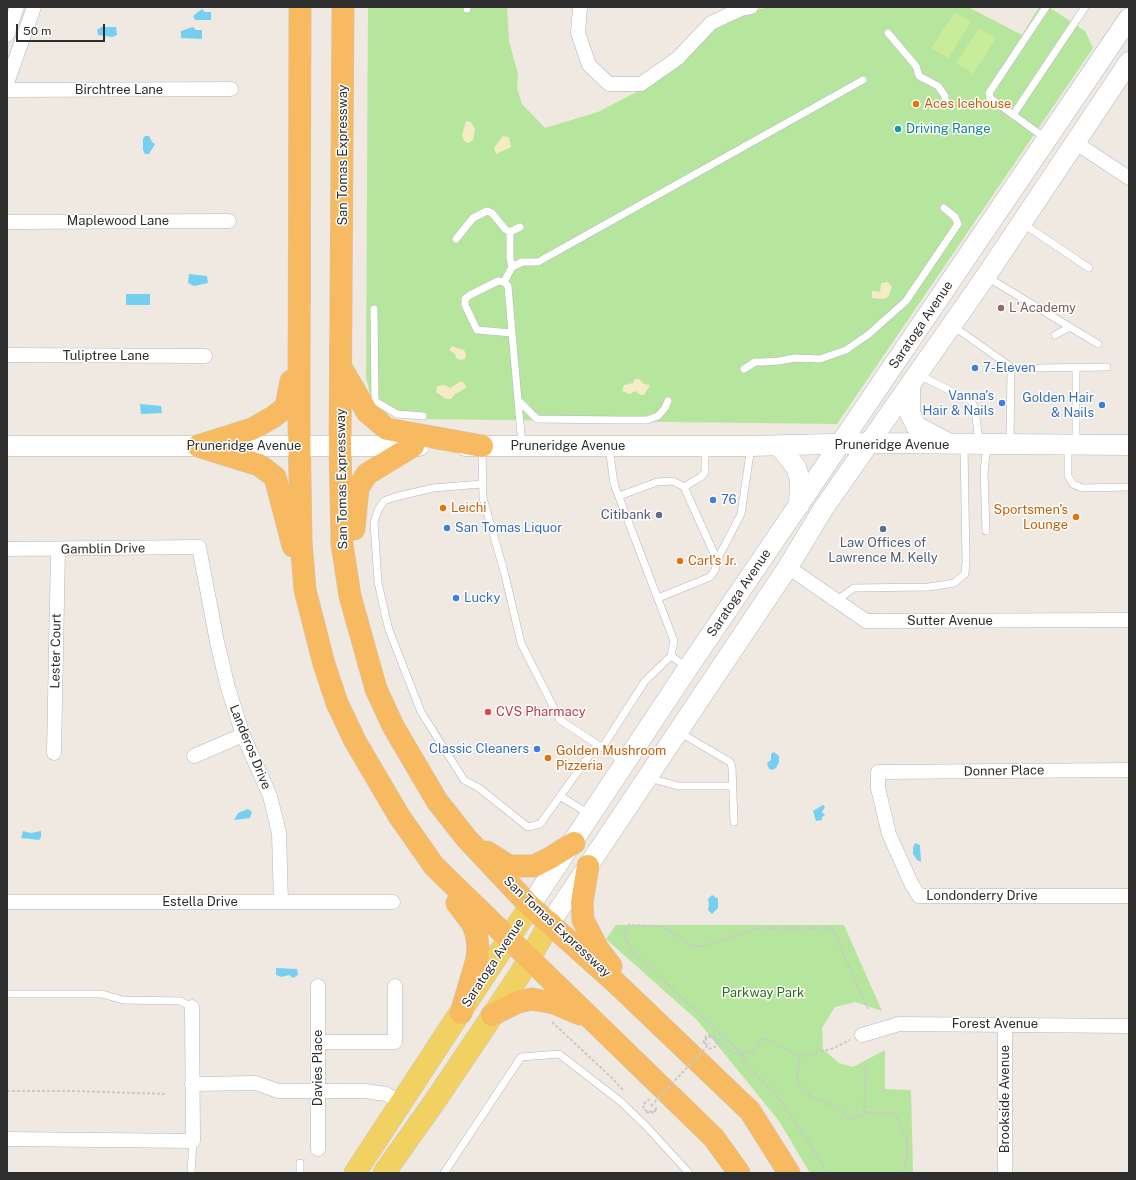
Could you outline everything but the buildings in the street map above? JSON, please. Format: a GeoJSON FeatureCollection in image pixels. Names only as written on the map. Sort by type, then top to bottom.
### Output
{"type":"FeatureCollection","features":[{"type":"Feature","properties":{"kind":"highway"},"geometry":{"type":"LineString","coordinates":[[300,7],[300,446],[301,541],[305,590]]}},
{"type":"Feature","properties":{"kind":"highway","name":"San Tomas Expressway"},"geometry":{"type":"LineString","coordinates":[[343,7],[342,367],[340,446],[342,544],[350,596],[376,689],[393,726],[438,801],[467,839],[530,906],[616,983],[750,1111],[789,1173]]}},
{"type":"Feature","properties":{"kind":"highway"},"geometry":{"type":"LineString","coordinates":[[198,446],[252,429],[286,407],[300,336]]}},
{"type":"Feature","properties":{"kind":"highway"},"geometry":{"type":"LineString","coordinates":[[342,367],[367,412],[387,429],[482,446]]}},
{"type":"Feature","properties":{"kind":"highway"},"geometry":{"type":"LineString","coordinates":[[198,446],[260,465],[275,477],[324,664],[338,703],[355,741],[399,816],[472,923],[476,933],[477,959],[461,1013]]}},
{"type":"Feature","properties":{"kind":"highway"},"geometry":{"type":"LineString","coordinates":[[350,596],[355,512],[358,488],[367,474],[413,446]]}},
{"type":"Feature","properties":{"kind":"highway"},"geometry":{"type":"LineString","coordinates":[[467,839],[509,866],[534,866],[574,843]]}},
{"type":"Feature","properties":{"kind":"highway"},"geometry":{"type":"LineString","coordinates":[[434,866],[714,1138],[739,1173]]}},
{"type":"Feature","properties":{"kind":"highway"},"geometry":{"type":"LineString","coordinates":[[588,866],[582,903],[583,920],[610,965],[616,983]]}},
{"type":"Feature","properties":{"kind":"highway"},"geometry":{"type":"LineString","coordinates":[[492,1015],[524,1000],[542,999],[584,1016],[608,1034]]}},
{"type":"Feature","properties":{"kind":"main road","name":"Saratoga Avenue"},"geometry":{"type":"LineString","coordinates":[[355,1173],[688,668],[1129,18]]}},
{"type":"Feature","properties":{"kind":"main road","name":"Saratoga Avenue"},"geometry":{"type":"LineString","coordinates":[[389,1171],[519,976],[528,958],[550,923],[788,567],[823,509],[986,276],[1129,62]]}},
{"type":"Feature","properties":{"kind":"main road"},"geometry":{"type":"LineString","coordinates":[[914,379],[910,414],[916,426],[971,445]]}},
{"type":"Feature","properties":{"kind":"main road","name":"Pruneridge Avenue"},"geometry":{"type":"LineString","coordinates":[[7,446],[609,447],[779,446],[870,443],[1010,446],[1129,446]]}},
{"type":"Feature","properties":{"kind":"main road"},"geometry":{"type":"LineString","coordinates":[[779,446],[796,467],[800,480],[798,506]]}},
{"type":"Feature","properties":{"kind":"street"},"geometry":{"type":"LineString","coordinates":[[7,35],[17,7]]}},
{"type":"Feature","properties":{"kind":"street"},"geometry":{"type":"LineString","coordinates":[[7,83],[34,7]]}},
{"type":"Feature","properties":{"kind":"street"},"geometry":{"type":"LineString","coordinates":[[580,7],[578,33],[589,64],[609,84],[640,84],[678,58],[711,23],[741,9],[751,7]]}},
{"type":"Feature","properties":{"kind":"street","name":"Birchtree Lane"},"geometry":{"type":"LineString","coordinates":[[7,90],[231,89]]}},
{"type":"Feature","properties":{"kind":"street"},"geometry":{"type":"LineString","coordinates":[[1076,143],[1129,178]]}},
{"type":"Feature","properties":{"kind":"street","name":"Maplewood Lane"},"geometry":{"type":"LineString","coordinates":[[7,222],[229,221]]}},
{"type":"Feature","properties":{"kind":"street","name":"Tuliptree Lane"},"geometry":{"type":"LineString","coordinates":[[7,355],[205,356]]}},
{"type":"Feature","properties":{"kind":"street","name":"Gamblin Drive"},"geometry":{"type":"LineString","coordinates":[[7,549],[199,547]]}},
{"type":"Feature","properties":{"kind":"street","name":"Landeros Drive"},"geometry":{"type":"LineString","coordinates":[[199,547],[217,642],[228,688],[243,735],[270,796],[279,833],[281,902]]}},
{"type":"Feature","properties":{"kind":"street","name":"Lester Court"},"geometry":{"type":"LineString","coordinates":[[54,753],[58,549]]}},
{"type":"Feature","properties":{"kind":"street","name":"Sutter Avenue"},"geometry":{"type":"LineString","coordinates":[[788,567],[866,621],[1129,620]]}},
{"type":"Feature","properties":{"kind":"street"},"geometry":{"type":"LineString","coordinates":[[194,756],[243,735]]}},
{"type":"Feature","properties":{"kind":"street","name":"Donner Place"},"geometry":{"type":"LineString","coordinates":[[878,772],[1129,770]]}},
{"type":"Feature","properties":{"kind":"street","name":"Londonderry Drive"},"geometry":{"type":"LineString","coordinates":[[878,772],[878,788],[889,834],[911,883],[919,896],[1129,896]]}},
{"type":"Feature","properties":{"kind":"street","name":"Estella Drive"},"geometry":{"type":"LineString","coordinates":[[7,902],[393,902]]}},
{"type":"Feature","properties":{"kind":"street","name":"Davies Place"},"geometry":{"type":"LineString","coordinates":[[318,986],[318,1149]]}},
{"type":"Feature","properties":{"kind":"street"},"geometry":{"type":"LineString","coordinates":[[318,1042],[395,1042],[395,986]]}},
{"type":"Feature","properties":{"kind":"street"},"geometry":{"type":"LineString","coordinates":[[7,1139],[193,1141],[192,1007]]}},
{"type":"Feature","properties":{"kind":"street","name":"Forest Avenue"},"geometry":{"type":"LineString","coordinates":[[862,1035],[899,1024],[1129,1026]]}},
{"type":"Feature","properties":{"kind":"street","name":"Brookside Avenue"},"geometry":{"type":"LineString","coordinates":[[1005,1024],[1005,1173]]}},
{"type":"Feature","properties":{"kind":"street"},"geometry":{"type":"LineString","coordinates":[[192,1084],[256,1083],[278,1091],[365,1092],[386,1094],[401,1103]]}},
{"type":"Feature","properties":{"kind":"lane"},"geometry":{"type":"LineString","coordinates":[[1046,7],[989,94],[990,98],[1047,139]]}},
{"type":"Feature","properties":{"kind":"lane"},"geometry":{"type":"LineString","coordinates":[[1013,115],[1086,7]]}},
{"type":"Feature","properties":{"kind":"lane"},"geometry":{"type":"LineString","coordinates":[[888,33],[916,66],[919,76],[938,86],[945,96],[945,101]]}},
{"type":"Feature","properties":{"kind":"lane"},"geometry":{"type":"LineString","coordinates":[[504,282],[512,267],[522,262],[538,262],[863,80]]}},
{"type":"Feature","properties":{"kind":"lane"},"geometry":{"type":"LineString","coordinates":[[744,369],[754,362],[779,361],[795,358],[824,358],[846,350],[870,334],[906,301],[958,224],[956,217],[944,208]]}},
{"type":"Feature","properties":{"kind":"lane"},"geometry":{"type":"LineString","coordinates":[[456,239],[473,218],[487,211],[492,213],[505,229],[510,232]]}},
{"type":"Feature","properties":{"kind":"lane"},"geometry":{"type":"LineString","coordinates":[[1022,223],[1088,268]]}},
{"type":"Feature","properties":{"kind":"lane"},"geometry":{"type":"LineString","coordinates":[[510,232],[520,227]]}},
{"type":"Feature","properties":{"kind":"lane"},"geometry":{"type":"LineString","coordinates":[[510,232],[510,258],[512,267]]}},
{"type":"Feature","properties":{"kind":"lane"},"geometry":{"type":"LineString","coordinates":[[986,276],[1098,344]]}},
{"type":"Feature","properties":{"kind":"lane"},"geometry":{"type":"LineString","coordinates":[[512,333],[477,330],[465,305],[466,299],[470,295],[498,281],[504,282],[508,286],[522,446]]}},
{"type":"Feature","properties":{"kind":"lane"},"geometry":{"type":"LineString","coordinates":[[374,309],[375,401],[397,414],[423,416]]}},
{"type":"Feature","properties":{"kind":"lane"},"geometry":{"type":"LineString","coordinates":[[951,325],[1011,367],[1010,446]]}},
{"type":"Feature","properties":{"kind":"lane"},"geometry":{"type":"LineString","coordinates":[[1055,335],[1070,327]]}},
{"type":"Feature","properties":{"kind":"lane"},"geometry":{"type":"LineString","coordinates":[[1076,367],[1072,446],[1068,476],[1073,484],[1082,488],[1129,487]]}},
{"type":"Feature","properties":{"kind":"lane"},"geometry":{"type":"LineString","coordinates":[[1039,368],[1107,367]]}},
{"type":"Feature","properties":{"kind":"lane"},"geometry":{"type":"LineString","coordinates":[[837,600],[854,588],[929,587],[954,583],[965,574],[971,445],[976,408],[971,401],[914,379]]}},
{"type":"Feature","properties":{"kind":"lane"},"geometry":{"type":"LineString","coordinates":[[518,400],[537,419],[619,420],[647,420],[658,416],[665,408],[668,401]]}},
{"type":"Feature","properties":{"kind":"lane"},"geometry":{"type":"LineString","coordinates":[[971,445],[984,472],[986,531]]}},
{"type":"Feature","properties":{"kind":"lane"},"geometry":{"type":"LineString","coordinates":[[482,446],[483,498],[505,575],[522,644],[560,720],[626,763]]}},
{"type":"Feature","properties":{"kind":"lane"},"geometry":{"type":"LineString","coordinates":[[684,487],[701,478],[704,472],[705,446]]}},
{"type":"Feature","properties":{"kind":"lane"},"geometry":{"type":"LineString","coordinates":[[658,598],[710,576],[715,570],[717,560],[740,514],[751,446]]}},
{"type":"Feature","properties":{"kind":"lane"},"geometry":{"type":"LineString","coordinates":[[482,484],[433,488],[410,492],[384,501],[378,510],[374,523],[378,582],[388,625],[420,712],[464,780],[479,788],[528,827],[540,824],[599,746],[645,681],[671,656],[674,640],[614,484],[609,447]]}},
{"type":"Feature","properties":{"kind":"lane"},"geometry":{"type":"LineString","coordinates":[[619,496],[657,482],[673,481],[684,487],[717,560]]}},
{"type":"Feature","properties":{"kind":"lane"},"geometry":{"type":"LineString","coordinates":[[671,656],[688,668]]}},
{"type":"Feature","properties":{"kind":"lane"},"geometry":{"type":"LineString","coordinates":[[678,731],[727,759],[732,767],[731,786],[734,822]]}},
{"type":"Feature","properties":{"kind":"lane"},"geometry":{"type":"LineString","coordinates":[[647,777],[678,786],[731,786]]}},
{"type":"Feature","properties":{"kind":"lane"},"geometry":{"type":"LineString","coordinates":[[560,796],[591,816]]}},
{"type":"Feature","properties":{"kind":"lane"},"geometry":{"type":"LineString","coordinates":[[7,994],[102,994],[123,1000],[180,1001],[192,1007]]}},
{"type":"Feature","properties":{"kind":"lane"},"geometry":{"type":"LineString","coordinates":[[444,1173],[521,1057],[559,1054],[620,1101],[646,1126],[689,1173]]}},
{"type":"Feature","properties":{"kind":"lane"},"geometry":{"type":"LineString","coordinates":[[191,1173],[193,1141]]}},
{"type":"Feature","properties":{"kind":"lane"},"geometry":{"type":"LineString","coordinates":[[300,1163],[300,1173]]}},
{"type":"Feature","properties":{"kind":"path"},"geometry":{"type":"LineString","coordinates":[[826,1173],[810,1144],[776,1094],[748,1067],[741,1054],[630,949],[624,933],[629,925],[663,926],[692,946],[703,946],[758,928],[832,928],[868,1009]]}},
{"type":"Feature","properties":{"kind":"path"},"geometry":{"type":"LineString","coordinates":[[551,1020],[612,1078],[626,1094]]}},
{"type":"Feature","properties":{"kind":"path"},"geometry":{"type":"LineString","coordinates":[[706,1047],[704,1041],[710,1036],[717,1042],[715,1047],[709,1049],[704,1044],[703,1041],[706,1036],[710,1035],[734,1053],[741,1054],[754,1050],[765,1038],[800,1057],[834,1048],[862,1035]]}},
{"type":"Feature","properties":{"kind":"path"},"geometry":{"type":"LineString","coordinates":[[651,1106],[710,1043]]}},
{"type":"Feature","properties":{"kind":"path"},"geometry":{"type":"LineString","coordinates":[[800,1057],[797,1074],[799,1085],[805,1092],[815,1099],[837,1107],[850,1119],[860,1116],[864,1112],[866,1061]]}},
{"type":"Feature","properties":{"kind":"path"},"geometry":{"type":"LineString","coordinates":[[7,1092],[80,1091],[166,1094]]}},
{"type":"Feature","properties":{"kind":"path"},"geometry":{"type":"LineString","coordinates":[[641,1107],[647,1113],[654,1112],[658,1107],[657,1104],[652,1099],[643,1104],[644,1110],[647,1112],[655,1111],[655,1102]]}},
{"type":"Feature","properties":{"kind":"path"},"geometry":{"type":"LineString","coordinates":[[864,1112],[895,1114],[907,1139],[907,1156],[903,1173]]}},
{"type":"Feature","properties":{"kind":"green space"},"geometry":{"type":"Polygon","coordinates":[[[368,7],[507,7],[509,41],[518,74],[517,88],[522,104],[545,128],[598,112],[648,86],[713,24],[737,14],[770,7],[968,7],[1022,35],[1039,7],[1049,7],[1085,31],[1093,48],[837,424],[417,419],[396,416],[379,411],[372,403],[366,377],[368,7]]]}},
{"type":"Feature","properties":{"kind":"green space"},"geometry":{"type":"Polygon","coordinates":[[[955,12],[971,22],[948,58],[931,48],[955,12]]]}},
{"type":"Feature","properties":{"kind":"green space"},"geometry":{"type":"Polygon","coordinates":[[[979,28],[996,38],[973,74],[956,63],[979,28]]]}},
{"type":"Feature","properties":{"kind":"green space","name":"Parkway Park"},"geometry":{"type":"Polygon","coordinates":[[[616,925],[844,925],[882,1011],[855,1002],[835,1007],[822,1028],[823,1049],[839,1063],[853,1067],[885,1050],[885,1089],[911,1090],[913,1173],[810,1173],[779,1121],[697,1020],[606,939],[616,925]]]}},
{"type":"Feature","properties":{"kind":"sand"},"geometry":{"type":"Polygon","coordinates":[[[466,121],[471,122],[475,129],[473,140],[468,143],[464,141],[462,135],[466,121]]]}},
{"type":"Feature","properties":{"kind":"sand"},"geometry":{"type":"Polygon","coordinates":[[[503,136],[509,137],[511,147],[496,154],[494,148],[503,136]]]}},
{"type":"Feature","properties":{"kind":"sand"},"geometry":{"type":"Polygon","coordinates":[[[888,282],[892,287],[888,297],[883,299],[872,298],[872,291],[880,292],[881,283],[888,282]]]}},
{"type":"Feature","properties":{"kind":"sand"},"geometry":{"type":"Polygon","coordinates":[[[452,346],[464,350],[466,354],[465,359],[460,360],[456,358],[455,354],[449,350],[452,346]]]}},
{"type":"Feature","properties":{"kind":"sand"},"geometry":{"type":"Polygon","coordinates":[[[635,379],[639,379],[644,384],[650,385],[644,395],[641,395],[635,391],[630,394],[622,391],[624,385],[633,383],[635,379]]]}},
{"type":"Feature","properties":{"kind":"sand"},"geometry":{"type":"Polygon","coordinates":[[[461,381],[465,384],[466,388],[455,394],[451,399],[446,399],[436,392],[437,386],[445,385],[450,388],[461,381]]]}},
{"type":"Feature","properties":{"kind":"water"},"geometry":{"type":"Polygon","coordinates":[[[202,9],[205,12],[211,12],[211,20],[195,20],[193,16],[202,9]]]}},
{"type":"Feature","properties":{"kind":"water"},"geometry":{"type":"Polygon","coordinates":[[[101,27],[116,27],[117,35],[112,37],[98,35],[97,30],[101,27]]]}},
{"type":"Feature","properties":{"kind":"water"},"geometry":{"type":"Polygon","coordinates":[[[193,27],[196,30],[202,30],[202,39],[181,38],[181,31],[193,27]]]}},
{"type":"Feature","properties":{"kind":"water"},"geometry":{"type":"Polygon","coordinates":[[[145,136],[149,136],[155,144],[149,154],[145,154],[143,150],[143,139],[145,136]]]}},
{"type":"Feature","properties":{"kind":"water"},"geometry":{"type":"Polygon","coordinates":[[[189,274],[207,276],[208,283],[194,286],[188,283],[189,274]]]}},
{"type":"Feature","properties":{"kind":"water"},"geometry":{"type":"Polygon","coordinates":[[[126,294],[150,294],[150,305],[126,305],[126,294]]]}},
{"type":"Feature","properties":{"kind":"water"},"geometry":{"type":"Polygon","coordinates":[[[140,404],[161,406],[162,413],[141,414],[140,404]]]}},
{"type":"Feature","properties":{"kind":"water"},"geometry":{"type":"Polygon","coordinates":[[[774,752],[779,756],[779,762],[776,768],[772,770],[769,769],[767,763],[771,760],[771,754],[774,752]]]}},
{"type":"Feature","properties":{"kind":"water"},"geometry":{"type":"Polygon","coordinates":[[[823,805],[825,807],[822,812],[825,815],[822,817],[822,820],[816,821],[813,811],[823,805]]]}},
{"type":"Feature","properties":{"kind":"water"},"geometry":{"type":"Polygon","coordinates":[[[248,809],[252,812],[250,818],[234,820],[238,813],[248,809]]]}},
{"type":"Feature","properties":{"kind":"water"},"geometry":{"type":"Polygon","coordinates":[[[23,831],[31,833],[41,831],[41,837],[39,840],[21,838],[23,831]]]}},
{"type":"Feature","properties":{"kind":"water"},"geometry":{"type":"Polygon","coordinates":[[[915,843],[920,845],[921,862],[917,860],[913,854],[915,843]]]}},
{"type":"Feature","properties":{"kind":"water"},"geometry":{"type":"Polygon","coordinates":[[[712,895],[718,899],[718,908],[712,914],[708,910],[708,899],[712,895]]]}},
{"type":"Feature","properties":{"kind":"water"},"geometry":{"type":"Polygon","coordinates":[[[276,968],[297,969],[298,975],[293,978],[289,975],[281,977],[276,975],[276,968]]]}},
{"type":"Feature","properties":{"kind":"place","name":"Aces Icehouse"},"geometry":{"type":"Point","coordinates":[916,104]}},
{"type":"Feature","properties":{"kind":"place","name":"Driving Range"},"geometry":{"type":"Point","coordinates":[898,129]}},
{"type":"Feature","properties":{"kind":"place","name":"L'Academy"},"geometry":{"type":"Point","coordinates":[1001,308]}},
{"type":"Feature","properties":{"kind":"place","name":"7-Eleven"},"geometry":{"type":"Point","coordinates":[975,368]}},
{"type":"Feature","properties":{"kind":"place","name":"Vanna's Hair & Nails"},"geometry":{"type":"Point","coordinates":[1002,403]}},
{"type":"Feature","properties":{"kind":"place","name":"Golden Hair & Nails"},"geometry":{"type":"Point","coordinates":[1102,405]}},
{"type":"Feature","properties":{"kind":"place","name":"76"},"geometry":{"type":"Point","coordinates":[713,500]}},
{"type":"Feature","properties":{"kind":"place","name":"Leichi"},"geometry":{"type":"Point","coordinates":[443,508]}},
{"type":"Feature","properties":{"kind":"place","name":"Citibank"},"geometry":{"type":"Point","coordinates":[659,515]}},
{"type":"Feature","properties":{"kind":"place","name":"Sportsmen's Lounge"},"geometry":{"type":"Point","coordinates":[1076,517]}},
{"type":"Feature","properties":{"kind":"place","name":"San Tomas Liquor"},"geometry":{"type":"Point","coordinates":[447,528]}},
{"type":"Feature","properties":{"kind":"place","name":"Law Offices of Lawrence M. Kelly"},"geometry":{"type":"Point","coordinates":[883,529]}},
{"type":"Feature","properties":{"kind":"place","name":"Carl's Jr."},"geometry":{"type":"Point","coordinates":[680,561]}},
{"type":"Feature","properties":{"kind":"place","name":"Lucky"},"geometry":{"type":"Point","coordinates":[456,598]}},
{"type":"Feature","properties":{"kind":"place","name":"CVS Pharmacy"},"geometry":{"type":"Point","coordinates":[488,712]}},
{"type":"Feature","properties":{"kind":"place","name":"Classic Cleaners"},"geometry":{"type":"Point","coordinates":[537,749]}},
{"type":"Feature","properties":{"kind":"place","name":"Golden Mushroom Pizzeria"},"geometry":{"type":"Point","coordinates":[548,758]}}]}
